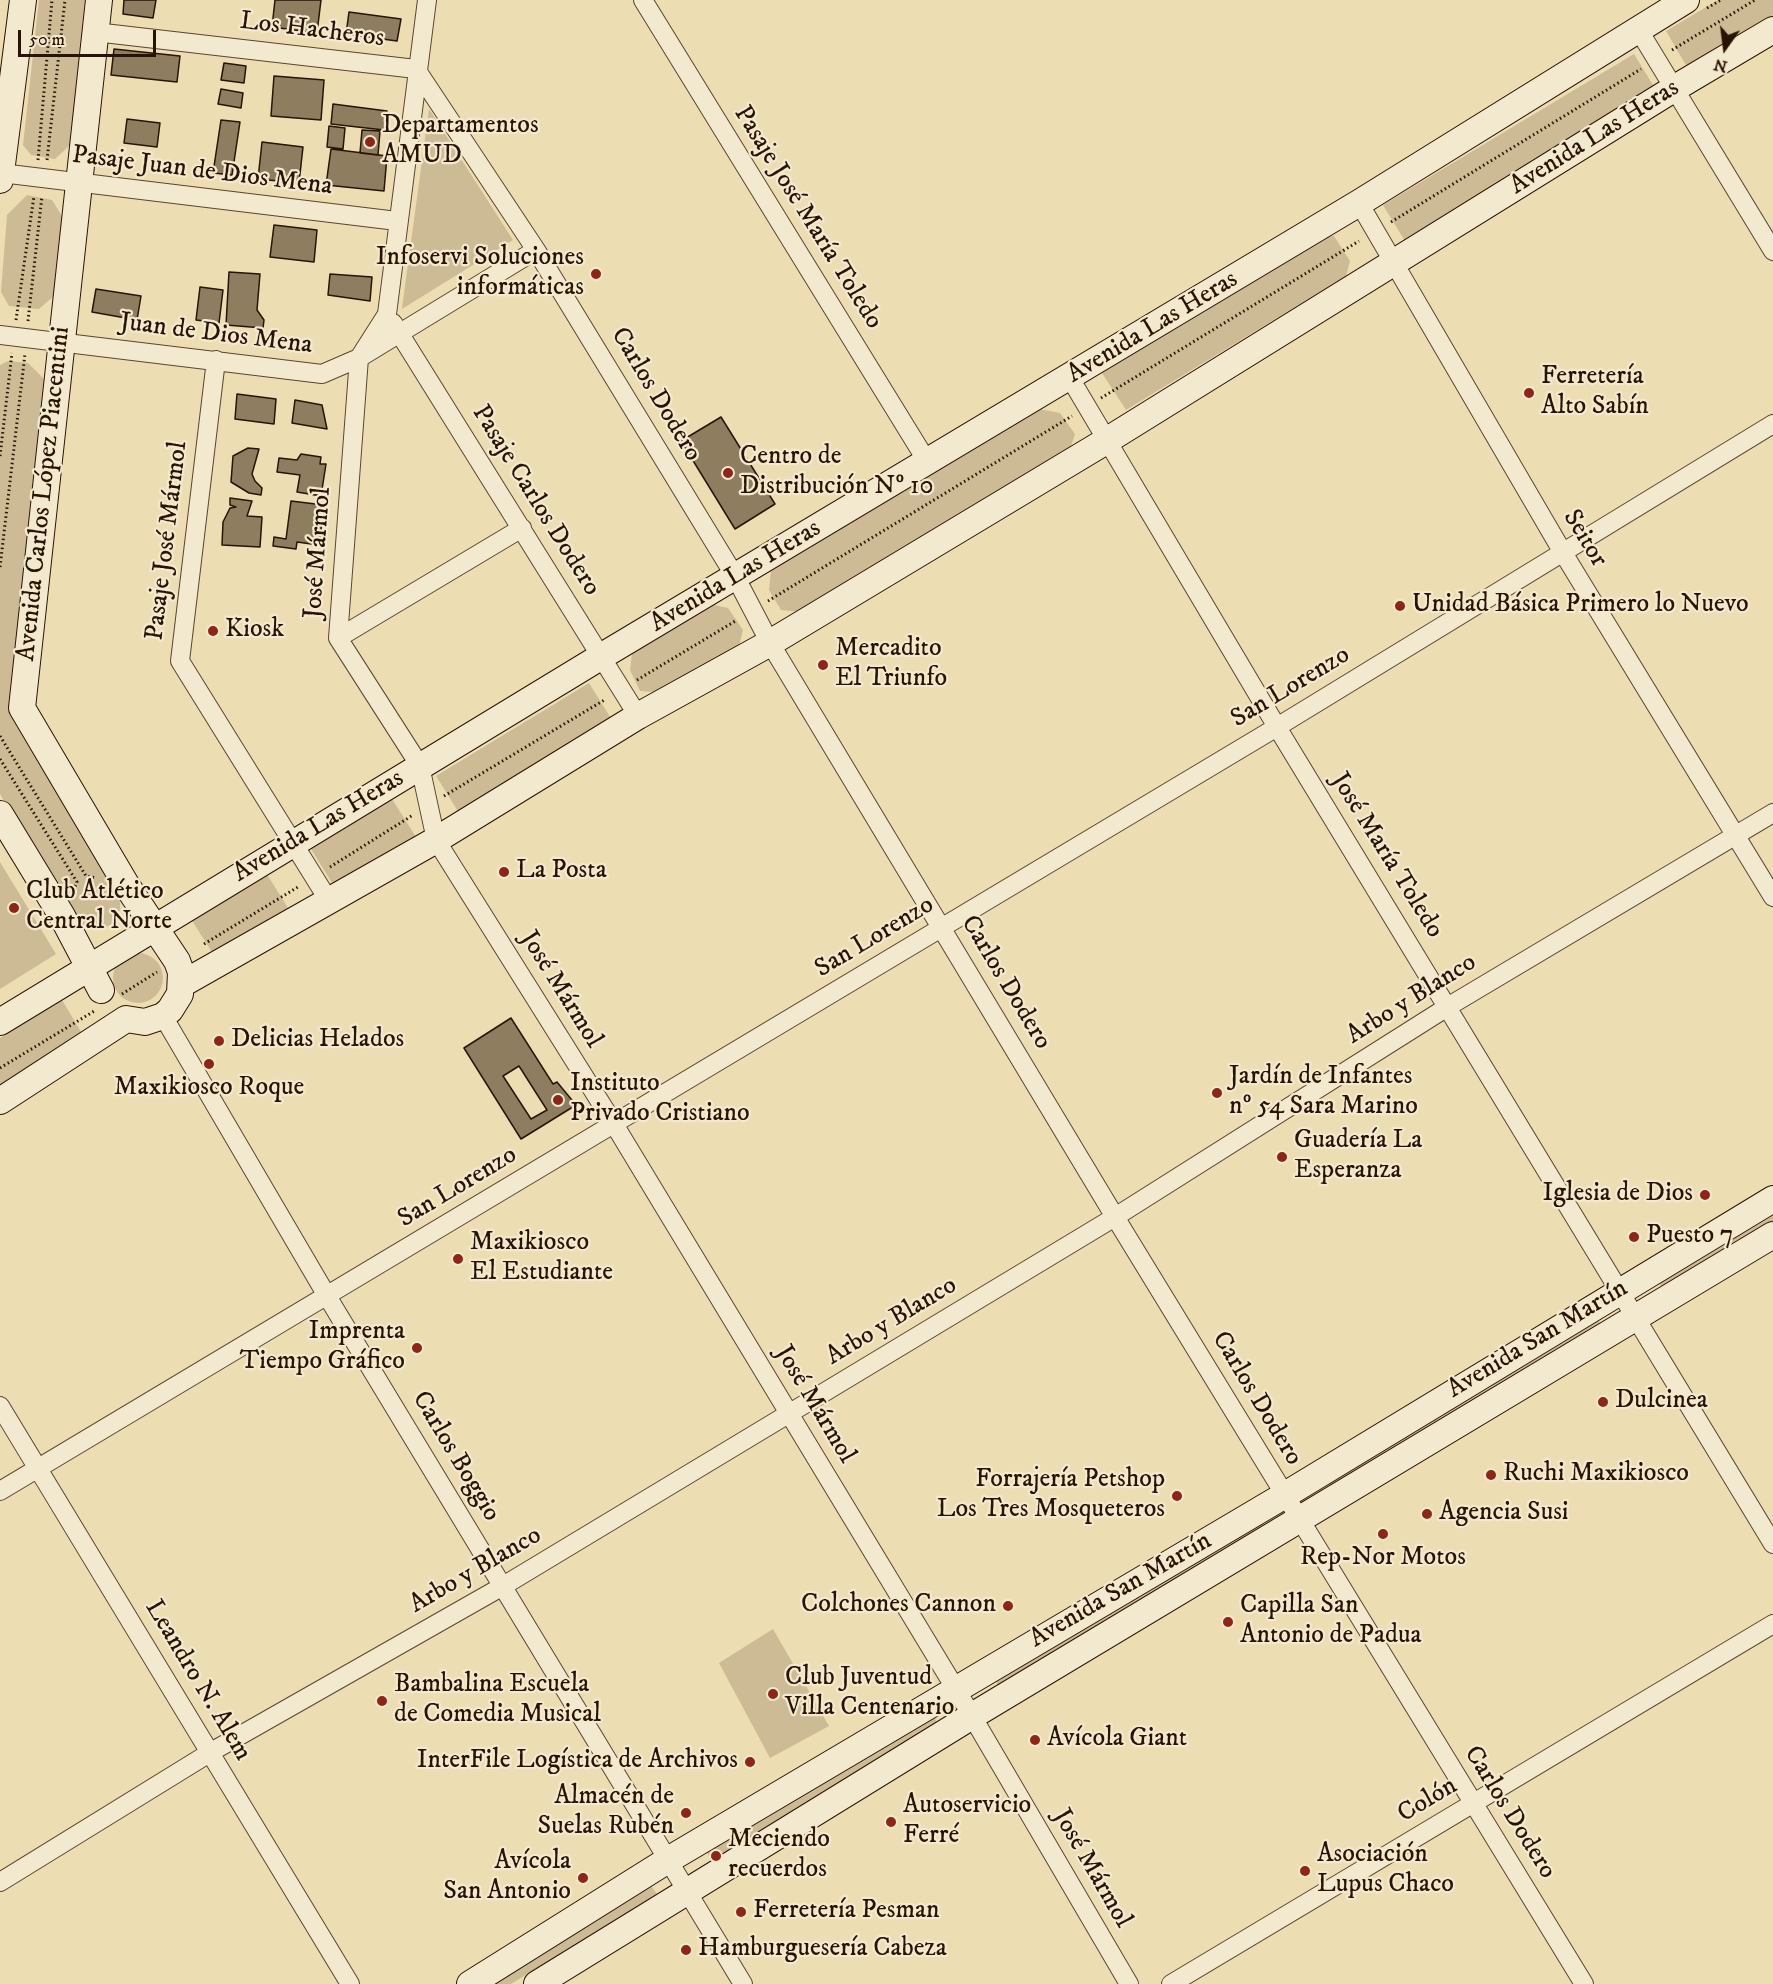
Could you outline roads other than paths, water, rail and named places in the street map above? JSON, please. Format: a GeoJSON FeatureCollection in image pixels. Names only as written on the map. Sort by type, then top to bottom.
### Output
{"type":"FeatureCollection","features":[{"type":"Feature","properties":{"kind":"main road"},"geometry":{"type":"LineString","coordinates":[[0,180],[23,0]]}},
{"type":"Feature","properties":{"kind":"main road","name":"Avenida Carlos López Piacentini"},"geometry":{"type":"LineString","coordinates":[[99,0],[22,708],[127,886],[154,927],[173,983]]}},
{"type":"Feature","properties":{"kind":"main road","name":"Avenida Las Heras"},"geometry":{"type":"LineString","coordinates":[[0,1022],[108,971],[154,927],[602,656],[1070,378],[1359,203],[1686,0]]}},
{"type":"Feature","properties":{"kind":"main road","name":"Avenida Las Heras"},"geometry":{"type":"LineString","coordinates":[[126,1019],[145,1022],[173,983],[329,901],[436,840],[638,716],[770,643],[1106,441],[1675,88],[1773,30]]}},
{"type":"Feature","properties":{"kind":"main road"},"geometry":{"type":"LineString","coordinates":[[0,814],[62,916],[108,971],[126,1019],[0,1101]]}},
{"type":"Feature","properties":{"kind":"main road"},"geometry":{"type":"LineString","coordinates":[[108,971],[149,941],[173,983]]}},
{"type":"Feature","properties":{"kind":"main road","name":"Avenida San Martín"},"geometry":{"type":"LineString","coordinates":[[470,1984],[668,1860],[955,1688],[1285,1495],[1620,1289],[1773,1199]]}},
{"type":"Feature","properties":{"kind":"main road","name":"Avenida San Martín"},"geometry":{"type":"LineString","coordinates":[[537,1984],[972,1716],[1773,1235]]}},
{"type":"Feature","properties":{"kind":"street"},"geometry":{"type":"LineString","coordinates":[[416,69],[427,0]]}},
{"type":"Feature","properties":{"kind":"street","name":"Pasaje José María Toledo"},"geometry":{"type":"LineString","coordinates":[[643,0],[928,463]]}},
{"type":"Feature","properties":{"kind":"street"},"geometry":{"type":"LineString","coordinates":[[1638,29],[1773,251]]}},
{"type":"Feature","properties":{"kind":"street","name":"Los Hacheros"},"geometry":{"type":"LineString","coordinates":[[95,32],[416,69]]}},
{"type":"Feature","properties":{"kind":"street","name":"José Mármol"},"geometry":{"type":"LineString","coordinates":[[416,69],[387,314],[360,358],[338,639],[420,766],[436,840],[614,1124],[972,1716],[1129,1984]]}},
{"type":"Feature","properties":{"kind":"street","name":"Carlos Dodero"},"geometry":{"type":"LineString","coordinates":[[416,69],[536,250],[736,578],[770,643],[1115,1217],[1584,1984]]}},
{"type":"Feature","properties":{"kind":"street","name":"Pasaje Juan de Dios Mena"},"geometry":{"type":"LineString","coordinates":[[1,173],[397,220]]}},
{"type":"Feature","properties":{"kind":"street","name":"Seitor"},"geometry":{"type":"LineString","coordinates":[[1359,203],[1377,230],[1562,551],[1773,897]]}},
{"type":"Feature","properties":{"kind":"street","name":"Juan de Dios Mena"},"geometry":{"type":"LineString","coordinates":[[14,336],[322,374],[360,358],[536,250]]}},
{"type":"Feature","properties":{"kind":"street","name":"Pasaje Carlos Dodero"},"geometry":{"type":"LineString","coordinates":[[387,314],[638,716]]}},
{"type":"Feature","properties":{"kind":"street","name":"Pasaje José Mármol"},"geometry":{"type":"LineString","coordinates":[[216,360],[180,661],[329,901]]}},
{"type":"Feature","properties":{"kind":"street","name":"José María Toledo"},"geometry":{"type":"LineString","coordinates":[[1070,378],[1277,727],[1449,1006],[1773,1544]]}},
{"type":"Feature","properties":{"kind":"street","name":"San Lorenzo"},"geometry":{"type":"LineString","coordinates":[[0,1491],[1277,727],[1773,424]]}},
{"type":"Feature","properties":{"kind":"street"},"geometry":{"type":"LineString","coordinates":[[338,639],[522,528]]}},
{"type":"Feature","properties":{"kind":"street","name":"Arbo y Blanco"},"geometry":{"type":"LineString","coordinates":[[0,1882],[211,1752],[503,1586],[789,1414],[1115,1217],[1449,1006],[1773,813]]}},
{"type":"Feature","properties":{"kind":"street","name":"Carlos Boggio"},"geometry":{"type":"LineString","coordinates":[[173,983],[327,1296],[743,1984]]}},
{"type":"Feature","properties":{"kind":"street","name":"Leandro N. Alem"},"geometry":{"type":"LineString","coordinates":[[0,1406],[350,1984]]}},
{"type":"Feature","properties":{"kind":"street","name":"Colón"},"geometry":{"type":"LineString","coordinates":[[1171,1984],[1773,1624]]}},
{"type":"Feature","properties":{"kind":"place","name":"Departamentos AMUD"},"geometry":{"type":"Point","coordinates":[370,142]}},
{"type":"Feature","properties":{"kind":"place","name":"Infoservi Soluciones informáticas"},"geometry":{"type":"Point","coordinates":[596,274]}},
{"type":"Feature","properties":{"kind":"place","name":"Ferretería Alto Sabín"},"geometry":{"type":"Point","coordinates":[1529,393]}},
{"type":"Feature","properties":{"kind":"place","name":"Centro de Distribución Nº 10"},"geometry":{"type":"Point","coordinates":[728,473]}},
{"type":"Feature","properties":{"kind":"place","name":"Unidad Básica Primero lo Nuevo"},"geometry":{"type":"Point","coordinates":[1400,606]}},
{"type":"Feature","properties":{"kind":"place","name":"Kiosk"},"geometry":{"type":"Point","coordinates":[213,631]}},
{"type":"Feature","properties":{"kind":"place","name":"Mercadito El Triunfo"},"geometry":{"type":"Point","coordinates":[823,665]}},
{"type":"Feature","properties":{"kind":"place","name":"La Posta"},"geometry":{"type":"Point","coordinates":[504,872]}},
{"type":"Feature","properties":{"kind":"place","name":"Club Atlético Central Norte"},"geometry":{"type":"Point","coordinates":[14,908]}},
{"type":"Feature","properties":{"kind":"place","name":"Delicias Helados"},"geometry":{"type":"Point","coordinates":[219,1041]}},
{"type":"Feature","properties":{"kind":"place","name":"Maxikiosco Roque"},"geometry":{"type":"Point","coordinates":[209,1064]}},
{"type":"Feature","properties":{"kind":"place","name":"Jardín de Infantes nº 54 Sara Marino"},"geometry":{"type":"Point","coordinates":[1217,1093]}},
{"type":"Feature","properties":{"kind":"place","name":"Instituto Privado Cristiano"},"geometry":{"type":"Point","coordinates":[558,1100]}},
{"type":"Feature","properties":{"kind":"place","name":"Guadería La Esperanza"},"geometry":{"type":"Point","coordinates":[1282,1157]}},
{"type":"Feature","properties":{"kind":"place","name":"Iglesia de Dios"},"geometry":{"type":"Point","coordinates":[1705,1195]}},
{"type":"Feature","properties":{"kind":"place","name":"Puesto 7"},"geometry":{"type":"Point","coordinates":[1634,1237]}},
{"type":"Feature","properties":{"kind":"place","name":"Maxikiosco El Estudiante"},"geometry":{"type":"Point","coordinates":[458,1259]}},
{"type":"Feature","properties":{"kind":"place","name":"Imprenta Tiempo Gráfico"},"geometry":{"type":"Point","coordinates":[417,1348]}},
{"type":"Feature","properties":{"kind":"place","name":"Dulcinea"},"geometry":{"type":"Point","coordinates":[1603,1402]}},
{"type":"Feature","properties":{"kind":"place","name":"Ruchi Maxikiosco"},"geometry":{"type":"Point","coordinates":[1491,1475]}},
{"type":"Feature","properties":{"kind":"place","name":"Forrajería Petshop Los Tres Mosqueteros"},"geometry":{"type":"Point","coordinates":[1177,1496]}},
{"type":"Feature","properties":{"kind":"place","name":"Agencia Susi"},"geometry":{"type":"Point","coordinates":[1427,1514]}},
{"type":"Feature","properties":{"kind":"place","name":"Rep-Nor Motos"},"geometry":{"type":"Point","coordinates":[1383,1534]}},
{"type":"Feature","properties":{"kind":"place","name":"Colchones Cannon"},"geometry":{"type":"Point","coordinates":[1008,1606]}},
{"type":"Feature","properties":{"kind":"place","name":"Capilla San Antonio de Padua"},"geometry":{"type":"Point","coordinates":[1228,1622]}},
{"type":"Feature","properties":{"kind":"place","name":"Club Juventud Villa Centenario"},"geometry":{"type":"Point","coordinates":[773,1694]}},
{"type":"Feature","properties":{"kind":"place","name":"Bambalina Escuela de Comedia Musical"},"geometry":{"type":"Point","coordinates":[382,1701]}},
{"type":"Feature","properties":{"kind":"place","name":"Avícola Giant"},"geometry":{"type":"Point","coordinates":[1035,1740]}},
{"type":"Feature","properties":{"kind":"place","name":"InterFile Logística de Archivos"},"geometry":{"type":"Point","coordinates":[750,1762]}},
{"type":"Feature","properties":{"kind":"place","name":"Almacén de Suelas Rubén"},"geometry":{"type":"Point","coordinates":[686,1813]}},
{"type":"Feature","properties":{"kind":"place","name":"Autoservicio Ferré"},"geometry":{"type":"Point","coordinates":[891,1822]}},
{"type":"Feature","properties":{"kind":"place","name":"Meciendo recuerdos"},"geometry":{"type":"Point","coordinates":[716,1856]}},
{"type":"Feature","properties":{"kind":"place","name":"Asociación Lupus Chaco"},"geometry":{"type":"Point","coordinates":[1305,1871]}},
{"type":"Feature","properties":{"kind":"place","name":"Avícola San Antonio"},"geometry":{"type":"Point","coordinates":[583,1878]}},
{"type":"Feature","properties":{"kind":"place","name":"Ferretería Pesman"},"geometry":{"type":"Point","coordinates":[741,1912]}},
{"type":"Feature","properties":{"kind":"place","name":"Hamburguesería Cabeza"},"geometry":{"type":"Point","coordinates":[686,1950]}}]}
